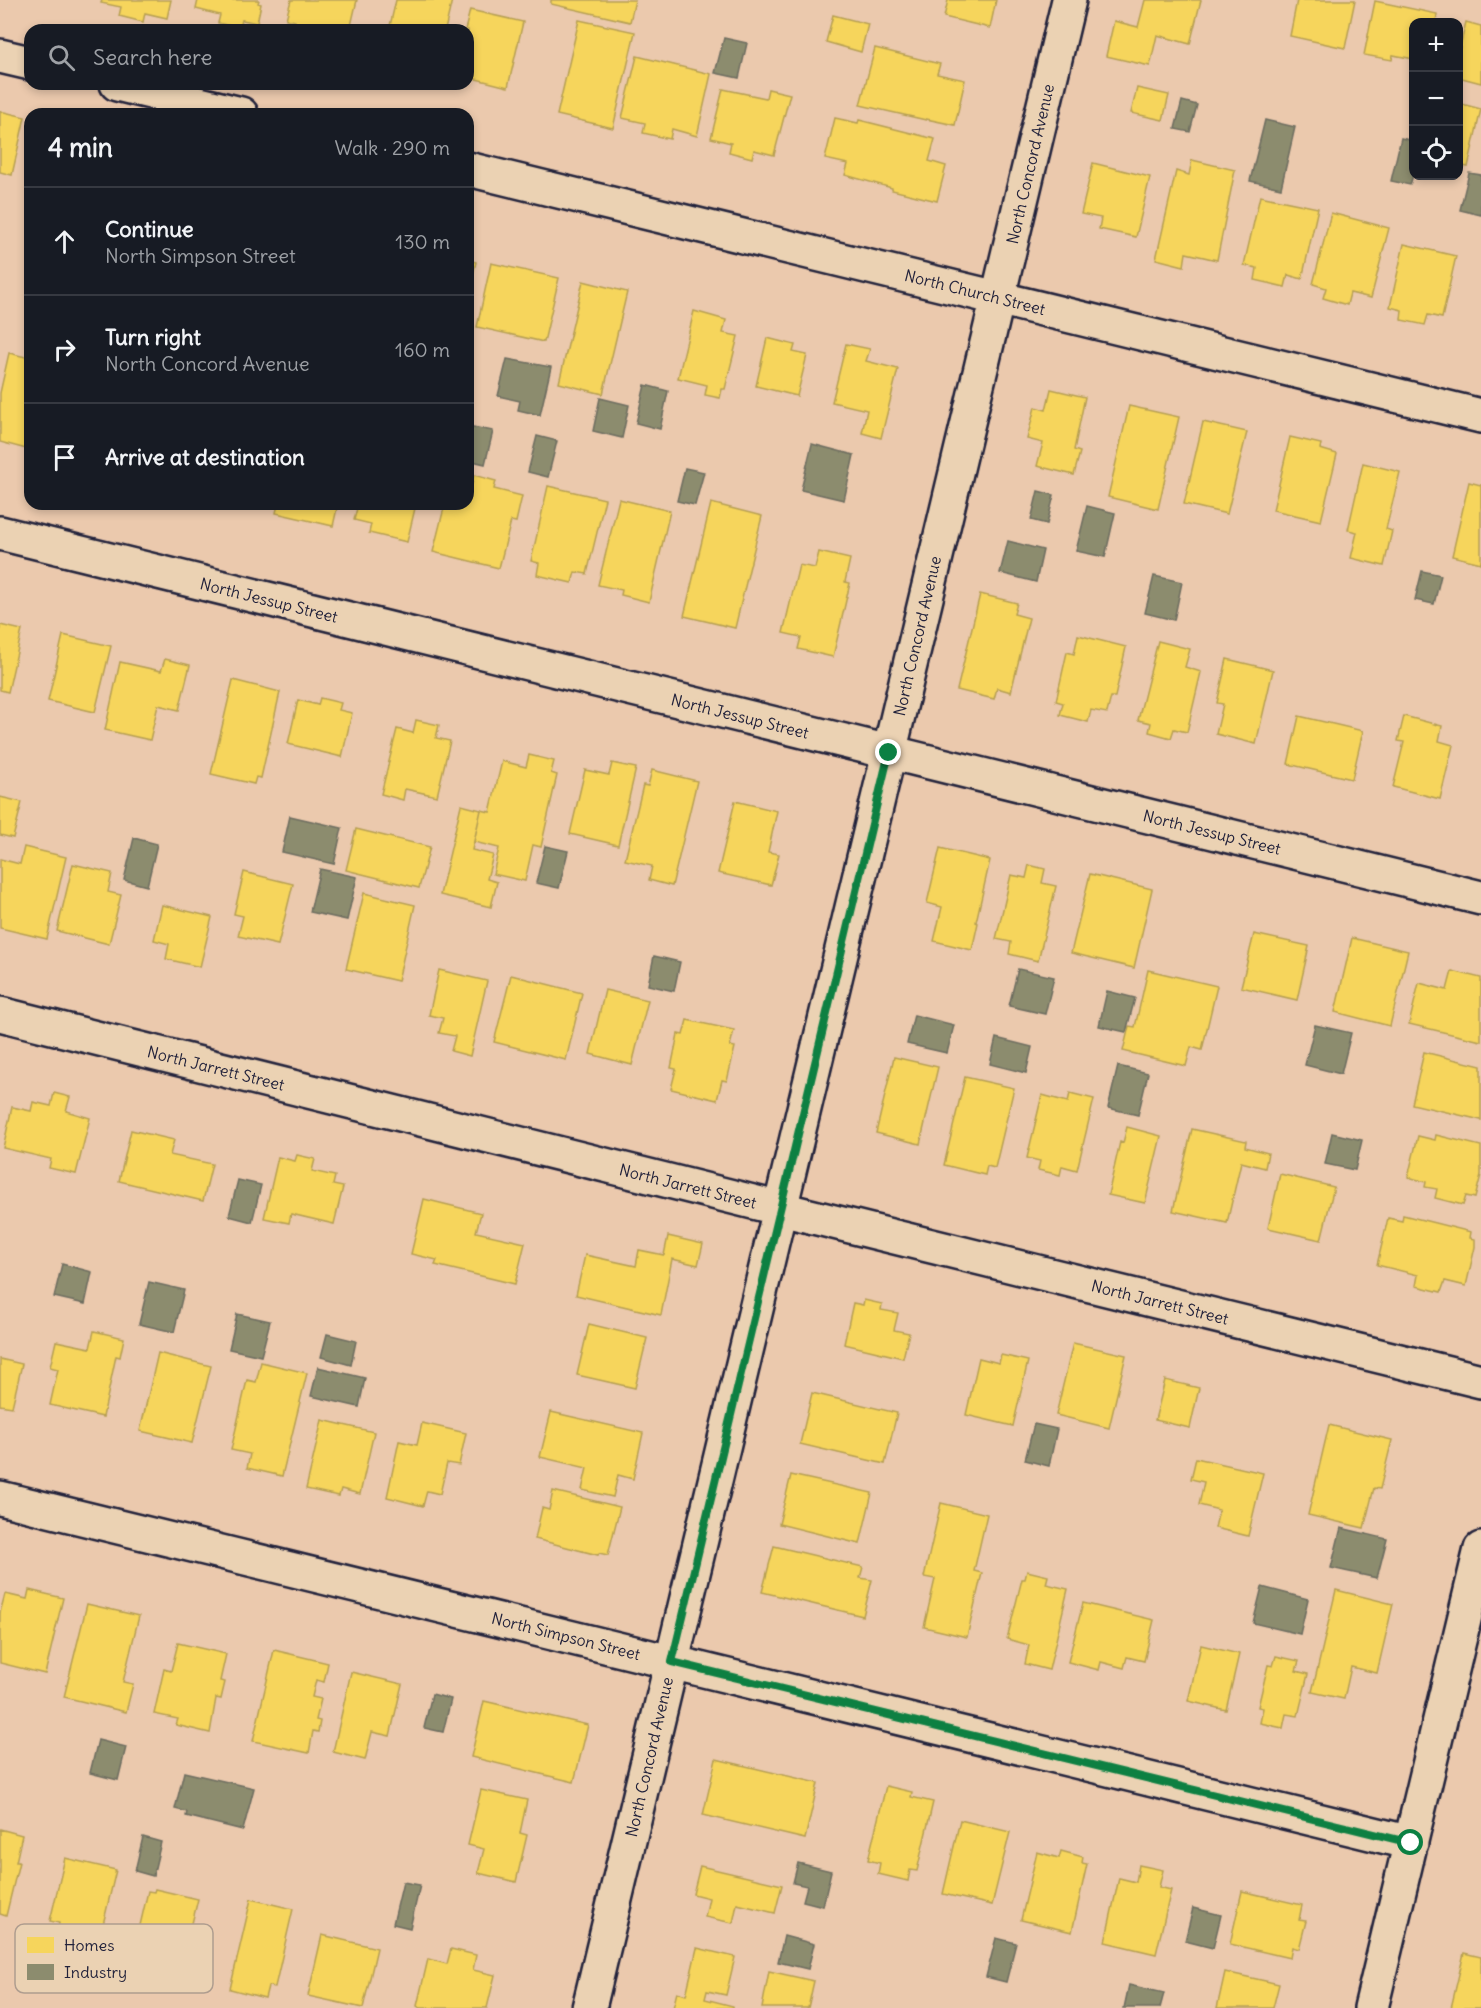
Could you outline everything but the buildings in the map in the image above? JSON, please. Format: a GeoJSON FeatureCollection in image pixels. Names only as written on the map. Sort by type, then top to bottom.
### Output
{"type":"FeatureCollection","features":[{"type":"Feature","properties":{"kind":"street","name":"North Concord Avenue"},"geometry":{"type":"LineString","coordinates":[[589,2008],[1069,0]]}},
{"type":"Feature","properties":{"kind":"street"},"geometry":{"type":"LineString","coordinates":[[0,56],[24,62]]}},
{"type":"Feature","properties":{"kind":"street"},"geometry":{"type":"LineString","coordinates":[[142,90],[215,108]]}},
{"type":"Feature","properties":{"kind":"street","name":"North Church Street"},"geometry":{"type":"LineString","coordinates":[[474,170],[1481,416]]}},
{"type":"Feature","properties":{"kind":"street","name":"North Jessup Street"},"geometry":{"type":"LineString","coordinates":[[0,533],[1481,898]]}},
{"type":"Feature","properties":{"kind":"street","name":"North Jarrett Street"},"geometry":{"type":"LineString","coordinates":[[0,1014],[1481,1381]]}},
{"type":"Feature","properties":{"kind":"street","name":"North Simpson Street"},"geometry":{"type":"LineString","coordinates":[[0,1497],[1411,1843]]}},
{"type":"Feature","properties":{"kind":"street"},"geometry":{"type":"LineString","coordinates":[[1371,2008],[1481,1549]]}},
{"type":"Feature","properties":{"kind":"route"},"geometry":{"type":"LineString","coordinates":[[889,753],[672,1662],[1411,1843]]}}]}
